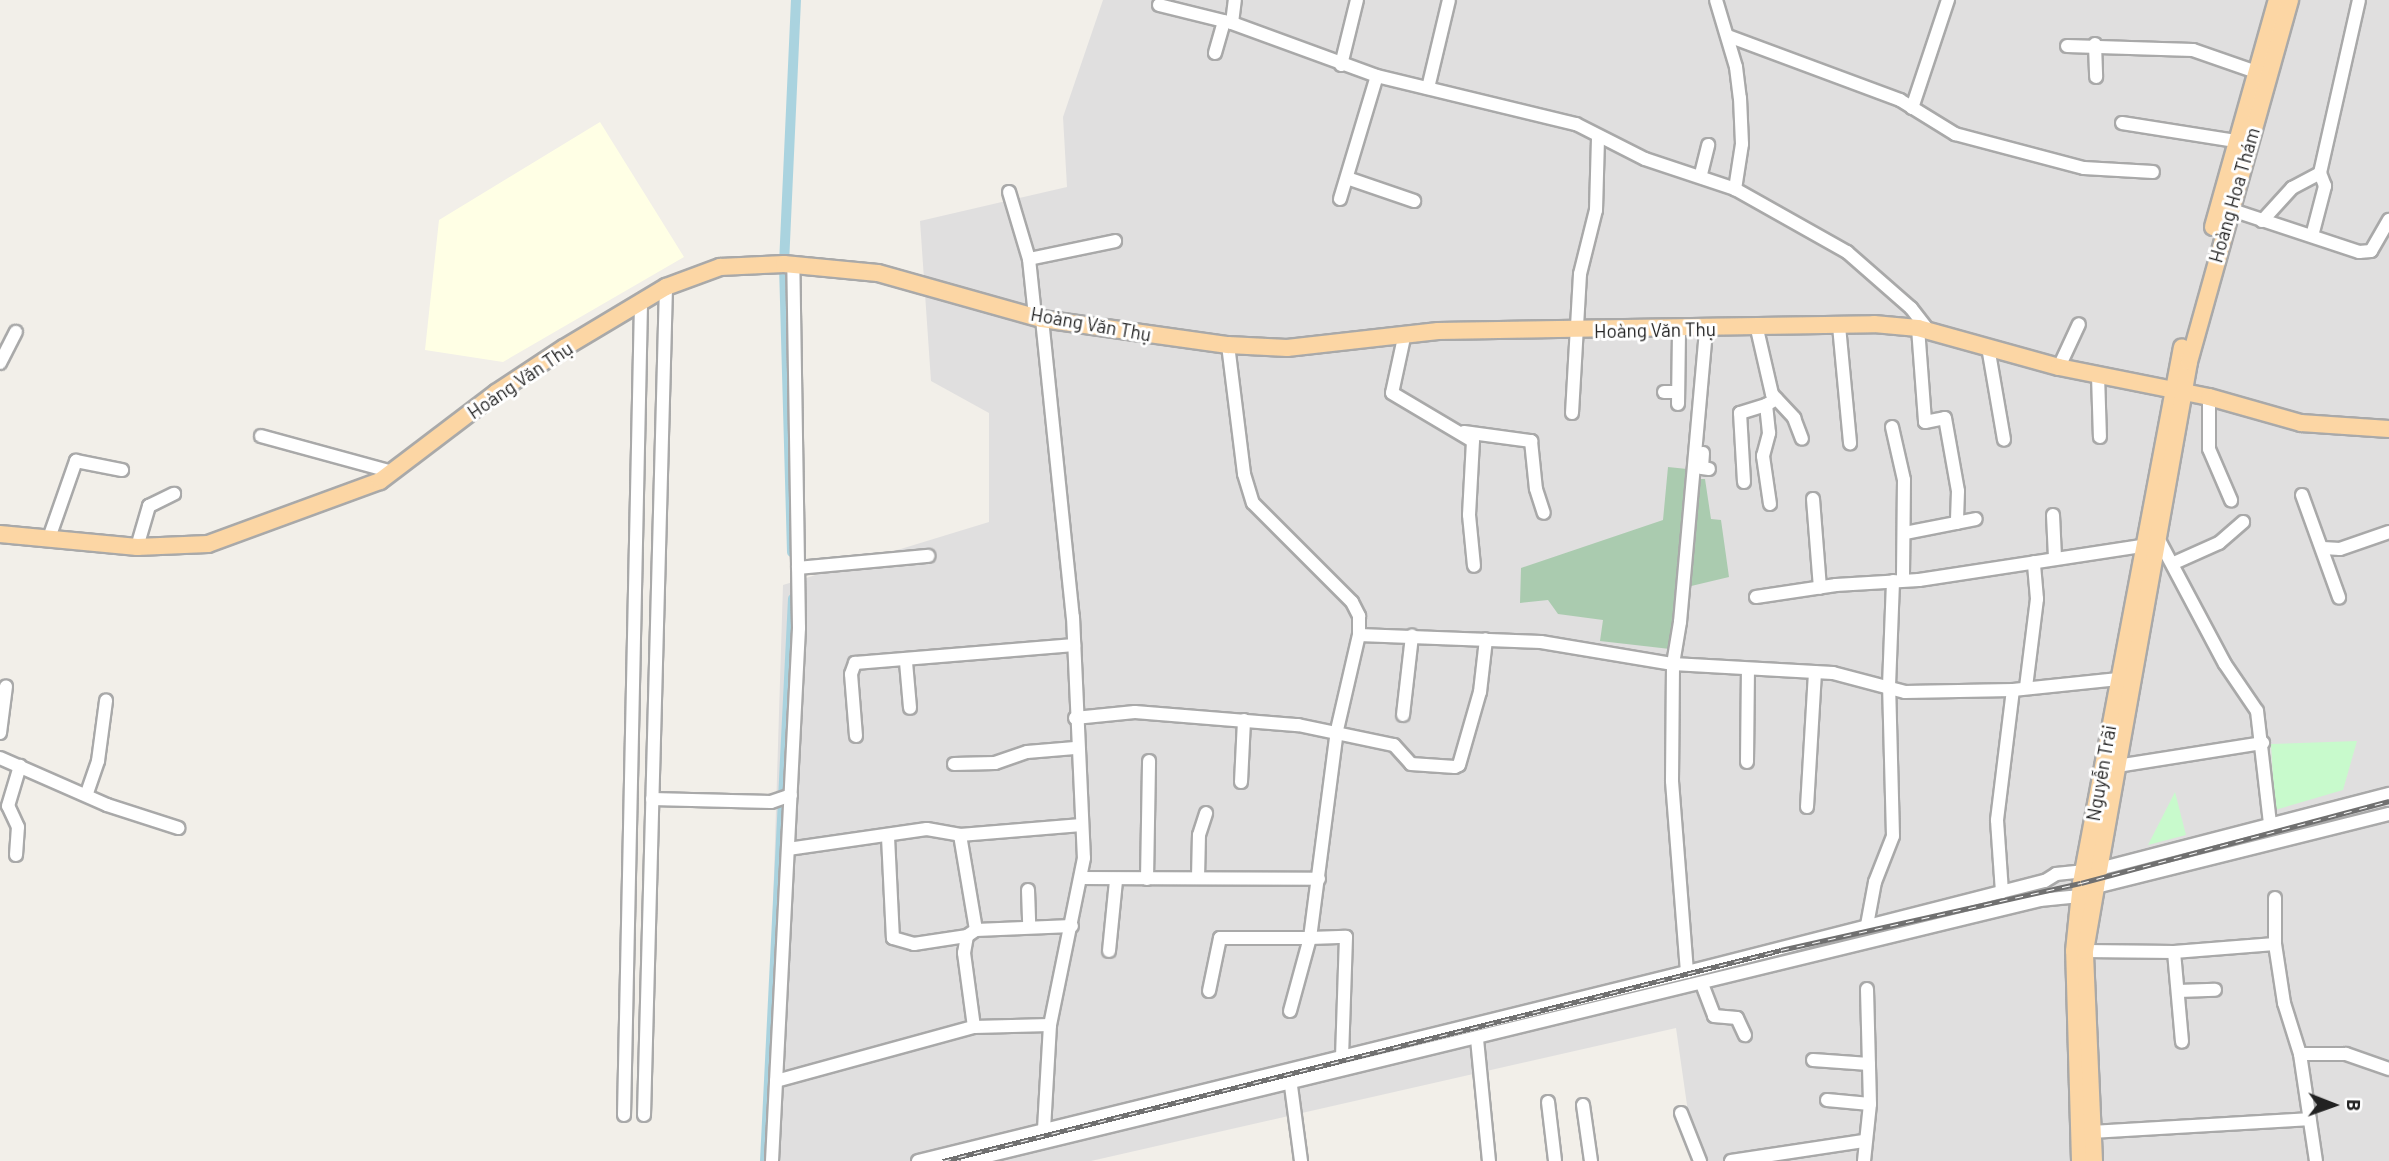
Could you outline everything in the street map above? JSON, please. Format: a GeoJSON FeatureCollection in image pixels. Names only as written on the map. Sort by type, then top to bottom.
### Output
{"type":"FeatureCollection","features":[{"type":"Feature","properties":{"kind":"main road","name":"Hoàng Hoa Thám"},"geometry":{"type":"LineString","coordinates":[[2177,390],[2223,208],[2236,141],[2277,0]]}},
{"type":"Feature","properties":{"kind":"main road","name":"Hoàng Hoa Thám"},"geometry":{"type":"LineString","coordinates":[[2223,208],[2290,0]]}},
{"type":"Feature","properties":{"kind":"main road","name":"Hoàng Văn Thụ"},"geometry":{"type":"LineString","coordinates":[[0,534],[137,547],[208,544],[393,472],[496,393],[641,302],[666,287],[720,267],[793,265],[878,273],[1039,317],[1228,345],[1287,348],[1405,333],[1839,326],[1924,330],[2059,367],[2209,397],[2301,423],[2389,429]]}},
{"type":"Feature","properties":{"kind":"main road","name":"Nguyễn Trãi"},"geometry":{"type":"LineString","coordinates":[[2094,1161],[2085,951],[2095,887],[2091,870],[2118,678],[2159,540],[2177,390]]}},
{"type":"Feature","properties":{"kind":"main road","name":"Nguyễn Trãi"},"geometry":{"type":"LineString","coordinates":[[2080,1161],[2074,951],[2080,896],[2091,870],[2117,766],[2142,591],[2141,546],[2177,390]]}},
{"type":"Feature","properties":{"kind":"street"},"geometry":{"type":"LineString","coordinates":[[1216,53],[1236,0]]}},
{"type":"Feature","properties":{"kind":"street"},"geometry":{"type":"LineString","coordinates":[[1341,65],[1357,0]]}},
{"type":"Feature","properties":{"kind":"street"},"geometry":{"type":"LineString","coordinates":[[1428,88],[1449,0]]}},
{"type":"Feature","properties":{"kind":"street"},"geometry":{"type":"LineString","coordinates":[[1716,0],[1728,36],[1740,110],[1735,189]]}},
{"type":"Feature","properties":{"kind":"street"},"geometry":{"type":"LineString","coordinates":[[1912,108],[1948,0]]}},
{"type":"Feature","properties":{"kind":"street"},"geometry":{"type":"LineString","coordinates":[[2312,236],[2325,186],[2320,173],[2359,0]]}},
{"type":"Feature","properties":{"kind":"street"},"geometry":{"type":"LineString","coordinates":[[1159,5],[1228,22],[1377,76],[1576,124],[1598,138],[1645,159],[1701,174],[1735,189],[1847,252],[1911,309],[1924,330],[1925,422],[1945,418],[1958,491],[1957,523]]}},
{"type":"Feature","properties":{"kind":"street"},"geometry":{"type":"LineString","coordinates":[[1728,36],[1912,108],[1955,134],[2029,157],[2084,168],[2153,172]]}},
{"type":"Feature","properties":{"kind":"street"},"geometry":{"type":"LineString","coordinates":[[2067,46],[2095,44],[2193,50],[2256,72]]}},
{"type":"Feature","properties":{"kind":"street"},"geometry":{"type":"LineString","coordinates":[[2095,44],[2096,77]]}},
{"type":"Feature","properties":{"kind":"street"},"geometry":{"type":"LineString","coordinates":[[1340,199],[1377,76]]}},
{"type":"Feature","properties":{"kind":"street"},"geometry":{"type":"LineString","coordinates":[[2122,123],[2236,141]]}},
{"type":"Feature","properties":{"kind":"street"},"geometry":{"type":"LineString","coordinates":[[1572,413],[1582,254],[1596,210],[1598,138]]}},
{"type":"Feature","properties":{"kind":"street"},"geometry":{"type":"LineString","coordinates":[[1701,174],[1708,145]]}},
{"type":"Feature","properties":{"kind":"street"},"geometry":{"type":"LineString","coordinates":[[2262,221],[2284,194],[2320,173]]}},
{"type":"Feature","properties":{"kind":"street"},"geometry":{"type":"LineString","coordinates":[[1347,178],[1414,201]]}},
{"type":"Feature","properties":{"kind":"street"},"geometry":{"type":"LineString","coordinates":[[1009,192],[1029,260],[1039,317],[1074,645],[1076,748],[1082,825],[1082,878],[1050,1025],[1044,1129]]}},
{"type":"Feature","properties":{"kind":"street"},"geometry":{"type":"LineString","coordinates":[[2223,208],[2359,251],[2371,251],[2389,220]]}},
{"type":"Feature","properties":{"kind":"street"},"geometry":{"type":"LineString","coordinates":[[1029,260],[1115,241]]}},
{"type":"Feature","properties":{"kind":"street"},"geometry":{"type":"LineString","coordinates":[[772,1161],[791,795],[798,568],[793,265]]}},
{"type":"Feature","properties":{"kind":"street"},"geometry":{"type":"LineString","coordinates":[[644,1115],[666,287]]}},
{"type":"Feature","properties":{"kind":"street"},"geometry":{"type":"LineString","coordinates":[[624,1115],[641,302]]}},
{"type":"Feature","properties":{"kind":"street"},"geometry":{"type":"LineString","coordinates":[[2059,367],[2079,324]]}},
{"type":"Feature","properties":{"kind":"street"},"geometry":{"type":"LineString","coordinates":[[1839,326],[1850,443]]}},
{"type":"Feature","properties":{"kind":"street"},"geometry":{"type":"LineString","coordinates":[[1664,392],[1678,398],[1679,329]]}},
{"type":"Feature","properties":{"kind":"street"},"geometry":{"type":"LineString","coordinates":[[1757,329],[1771,402],[1769,433],[1763,456],[1770,504]]}},
{"type":"Feature","properties":{"kind":"street"},"geometry":{"type":"LineString","coordinates":[[1686,972],[1672,781],[1672,664],[1680,622],[1706,330]]}},
{"type":"Feature","properties":{"kind":"street"},"geometry":{"type":"LineString","coordinates":[[0,363],[16,332]]}},
{"type":"Feature","properties":{"kind":"street"},"geometry":{"type":"LineString","coordinates":[[1405,333],[1392,393],[1433,415],[1441,424],[1464,432],[1531,441],[1536,489],[1544,513]]}},
{"type":"Feature","properties":{"kind":"street"},"geometry":{"type":"LineString","coordinates":[[1228,345],[1244,474],[1253,503],[1352,602],[1359,616],[1359,635],[1337,730],[1310,938],[1290,1011]]}},
{"type":"Feature","properties":{"kind":"street"},"geometry":{"type":"LineString","coordinates":[[1988,347],[2004,440]]}},
{"type":"Feature","properties":{"kind":"street"},"geometry":{"type":"LineString","coordinates":[[2098,375],[2100,437]]}},
{"type":"Feature","properties":{"kind":"street"},"geometry":{"type":"LineString","coordinates":[[2209,397],[2209,449],[2231,500]]}},
{"type":"Feature","properties":{"kind":"street"},"geometry":{"type":"LineString","coordinates":[[1771,402],[1794,418],[1802,439]]}},
{"type":"Feature","properties":{"kind":"street"},"geometry":{"type":"LineString","coordinates":[[1744,482],[1740,413],[1771,402]]}},
{"type":"Feature","properties":{"kind":"street"},"geometry":{"type":"LineString","coordinates":[[1867,925],[1872,891],[1893,836],[1889,686],[1905,533],[1904,480],[1892,427]]}},
{"type":"Feature","properties":{"kind":"street"},"geometry":{"type":"LineString","coordinates":[[1696,431],[1704,432],[1702,468],[1709,469]]}},
{"type":"Feature","properties":{"kind":"street"},"geometry":{"type":"LineString","coordinates":[[1464,432],[1473,444],[1469,515],[1474,566]]}},
{"type":"Feature","properties":{"kind":"street"},"geometry":{"type":"LineString","coordinates":[[261,436],[393,472]]}},
{"type":"Feature","properties":{"kind":"street"},"geometry":{"type":"LineString","coordinates":[[49,538],[76,461],[122,470]]}},
{"type":"Feature","properties":{"kind":"street"},"geometry":{"type":"LineString","coordinates":[[137,547],[148,508],[174,494]]}},
{"type":"Feature","properties":{"kind":"street"},"geometry":{"type":"LineString","coordinates":[[2302,495],[2339,597]]}},
{"type":"Feature","properties":{"kind":"street"},"geometry":{"type":"LineString","coordinates":[[1813,499],[1820,588]]}},
{"type":"Feature","properties":{"kind":"street"},"geometry":{"type":"LineString","coordinates":[[2053,515],[2054,558]]}},
{"type":"Feature","properties":{"kind":"street"},"geometry":{"type":"LineString","coordinates":[[1905,533],[1976,519]]}},
{"type":"Feature","properties":{"kind":"street"},"geometry":{"type":"LineString","coordinates":[[2174,563],[2219,543],[2243,522]]}},
{"type":"Feature","properties":{"kind":"street"},"geometry":{"type":"LineString","coordinates":[[2323,548],[2340,549],[2389,532]]}},
{"type":"Feature","properties":{"kind":"street"},"geometry":{"type":"LineString","coordinates":[[2159,540],[2174,563],[2225,664],[2257,711],[2263,743],[2270,824]]}},
{"type":"Feature","properties":{"kind":"street"},"geometry":{"type":"LineString","coordinates":[[1756,597],[2141,546]]}},
{"type":"Feature","properties":{"kind":"street"},"geometry":{"type":"LineString","coordinates":[[798,568],[928,556]]}},
{"type":"Feature","properties":{"kind":"street"},"geometry":{"type":"LineString","coordinates":[[2002,892],[1997,820],[2037,599],[2034,562]]}},
{"type":"Feature","properties":{"kind":"street"},"geometry":{"type":"LineString","coordinates":[[1359,635],[1541,642],[1672,664],[1815,672],[1889,686],[1905,692],[2020,689],[2118,678]]}},
{"type":"Feature","properties":{"kind":"street"},"geometry":{"type":"LineString","coordinates":[[1403,715],[1412,636]]}},
{"type":"Feature","properties":{"kind":"street"},"geometry":{"type":"LineString","coordinates":[[1075,718],[1135,712],[1337,730],[1394,745],[1411,764],[1459,765],[1480,692],[1486,639]]}},
{"type":"Feature","properties":{"kind":"street"},"geometry":{"type":"LineString","coordinates":[[856,736],[851,665],[1074,645]]}},
{"type":"Feature","properties":{"kind":"street"},"geometry":{"type":"LineString","coordinates":[[906,662],[910,708]]}},
{"type":"Feature","properties":{"kind":"street"},"geometry":{"type":"LineString","coordinates":[[1747,762],[1748,669]]}},
{"type":"Feature","properties":{"kind":"street"},"geometry":{"type":"LineString","coordinates":[[1807,807],[1815,672]]}},
{"type":"Feature","properties":{"kind":"street"},"geometry":{"type":"LineString","coordinates":[[0,733],[6,686]]}},
{"type":"Feature","properties":{"kind":"street"},"geometry":{"type":"LineString","coordinates":[[87,793],[98,761],[106,701]]}},
{"type":"Feature","properties":{"kind":"street"},"geometry":{"type":"LineString","coordinates":[[1241,782],[1244,720]]}},
{"type":"Feature","properties":{"kind":"street"},"geometry":{"type":"LineString","coordinates":[[2117,766],[2263,743]]}},
{"type":"Feature","properties":{"kind":"street"},"geometry":{"type":"LineString","coordinates":[[954,764],[995,763],[1027,752],[1076,748]]}},
{"type":"Feature","properties":{"kind":"street"},"geometry":{"type":"LineString","coordinates":[[0,758],[87,793],[107,805],[178,828]]}},
{"type":"Feature","properties":{"kind":"street"},"geometry":{"type":"LineString","coordinates":[[1147,879],[1149,761]]}},
{"type":"Feature","properties":{"kind":"street"},"geometry":{"type":"LineString","coordinates":[[16,855],[18,827],[8,806],[20,766]]}},
{"type":"Feature","properties":{"kind":"street"},"geometry":{"type":"LineString","coordinates":[[632,792],[652,796],[771,802],[791,795]]}},
{"type":"Feature","properties":{"kind":"street"},"geometry":{"type":"LineString","coordinates":[[918,1161],[1686,972],[2002,892],[2056,874],[2091,870],[2389,794]]}},
{"type":"Feature","properties":{"kind":"street"},"geometry":{"type":"LineString","coordinates":[[1198,878],[1199,835],[1206,813]]}},
{"type":"Feature","properties":{"kind":"street"},"geometry":{"type":"LineString","coordinates":[[2095,887],[2389,814]]}},
{"type":"Feature","properties":{"kind":"street"},"geometry":{"type":"LineString","coordinates":[[788,849],[888,837],[927,829],[960,835],[1082,825]]}},
{"type":"Feature","properties":{"kind":"street"},"geometry":{"type":"LineString","coordinates":[[960,835],[971,933],[964,953],[974,1027]]}},
{"type":"Feature","properties":{"kind":"street"},"geometry":{"type":"LineString","coordinates":[[888,837],[893,938],[914,944],[1029,926],[1072,926]]}},
{"type":"Feature","properties":{"kind":"street"},"geometry":{"type":"LineString","coordinates":[[1082,878],[1116,881],[1319,878]]}},
{"type":"Feature","properties":{"kind":"street"},"geometry":{"type":"LineString","coordinates":[[1109,951],[1116,881]]}},
{"type":"Feature","properties":{"kind":"street"},"geometry":{"type":"LineString","coordinates":[[1028,890],[1029,926]]}},
{"type":"Feature","properties":{"kind":"street"},"geometry":{"type":"LineString","coordinates":[[967,1161],[1291,1086],[2040,900],[2080,896]]}},
{"type":"Feature","properties":{"kind":"street"},"geometry":{"type":"LineString","coordinates":[[2275,898],[2275,944],[2284,1003],[2300,1054],[2316,1161]]}},
{"type":"Feature","properties":{"kind":"street"},"geometry":{"type":"LineString","coordinates":[[1209,990],[1220,938],[1346,937],[1342,1055]]}},
{"type":"Feature","properties":{"kind":"street"},"geometry":{"type":"LineString","coordinates":[[2085,951],[2174,952],[2275,944]]}},
{"type":"Feature","properties":{"kind":"street"},"geometry":{"type":"LineString","coordinates":[[2174,952],[2182,1042]]}},
{"type":"Feature","properties":{"kind":"street"},"geometry":{"type":"LineString","coordinates":[[1702,984],[1714,1016],[1737,1018],[1745,1035]]}},
{"type":"Feature","properties":{"kind":"street"},"geometry":{"type":"LineString","coordinates":[[1864,1161],[1870,1104],[1867,989]]}},
{"type":"Feature","properties":{"kind":"street"},"geometry":{"type":"LineString","coordinates":[[2178,991],[2215,990]]}},
{"type":"Feature","properties":{"kind":"street"},"geometry":{"type":"LineString","coordinates":[[776,1081],[974,1027],[1050,1025]]}},
{"type":"Feature","properties":{"kind":"street"},"geometry":{"type":"LineString","coordinates":[[1477,1039],[1489,1161]]}},
{"type":"Feature","properties":{"kind":"street"},"geometry":{"type":"LineString","coordinates":[[2300,1054],[2346,1054],[2389,1069]]}},
{"type":"Feature","properties":{"kind":"street"},"geometry":{"type":"LineString","coordinates":[[1813,1060],[1869,1064]]}},
{"type":"Feature","properties":{"kind":"street"},"geometry":{"type":"LineString","coordinates":[[1291,1086],[1301,1161]]}},
{"type":"Feature","properties":{"kind":"street"},"geometry":{"type":"LineString","coordinates":[[1827,1100],[1870,1104]]}},
{"type":"Feature","properties":{"kind":"street"},"geometry":{"type":"LineString","coordinates":[[1548,1102],[1555,1161]]}},
{"type":"Feature","properties":{"kind":"street"},"geometry":{"type":"LineString","coordinates":[[1584,1105],[1591,1161]]}},
{"type":"Feature","properties":{"kind":"street"},"geometry":{"type":"LineString","coordinates":[[1681,1113],[1700,1161]]}},
{"type":"Feature","properties":{"kind":"street"},"geometry":{"type":"LineString","coordinates":[[2093,1132],[2310,1119]]}},
{"type":"Feature","properties":{"kind":"street"},"geometry":{"type":"LineString","coordinates":[[1731,1161],[1864,1142]]}},
{"type":"Feature","properties":{"kind":"shaded area"},"geometry":{"type":"Polygon","coordinates":[[[1103,0],[2389,0],[2389,1161],[1695,1161],[1676,1028],[1091,1161],[765,1161],[783,585],[989,522],[989,413],[931,381],[920,221],[1067,187],[1063,117],[1103,0]]]}},
{"type":"Feature","properties":{"kind":"shaded area"},"geometry":{"type":"Polygon","coordinates":[[[600,122],[684,257],[503,362],[425,350],[439,220],[600,122]]]}},
{"type":"Feature","properties":{"kind":"shaded area"},"geometry":{"type":"Polygon","coordinates":[[[1668,467],[1687,469],[1670,649],[1600,641],[1603,620],[1558,614],[1548,600],[1520,603],[1521,568],[1663,520],[1668,467]]]}},
{"type":"Feature","properties":{"kind":"shaded area"},"geometry":{"type":"Polygon","coordinates":[[[1696,479],[1705,479],[1711,519],[1721,520],[1729,577],[1687,587],[1696,479]]]}},
{"type":"Feature","properties":{"kind":"green space"},"geometry":{"type":"Polygon","coordinates":[[[2357,741],[2343,790],[2275,810],[2271,744],[2357,741]]]}},
{"type":"Feature","properties":{"kind":"green space"},"geometry":{"type":"Polygon","coordinates":[[[2175,792],[2186,835],[2148,845],[2175,792]]]}},
{"type":"Feature","properties":{"kind":"waterway"},"geometry":{"type":"LineString","coordinates":[[792,552],[784,264],[796,0]]}},
{"type":"Feature","properties":{"kind":"waterway"},"geometry":{"type":"LineString","coordinates":[[765,1161],[793,599]]}},
{"type":"Feature","properties":{"kind":"railway"},"geometry":{"type":"LineString","coordinates":[[943,1161],[1781,950],[2081,883],[2389,801]]}}]}
